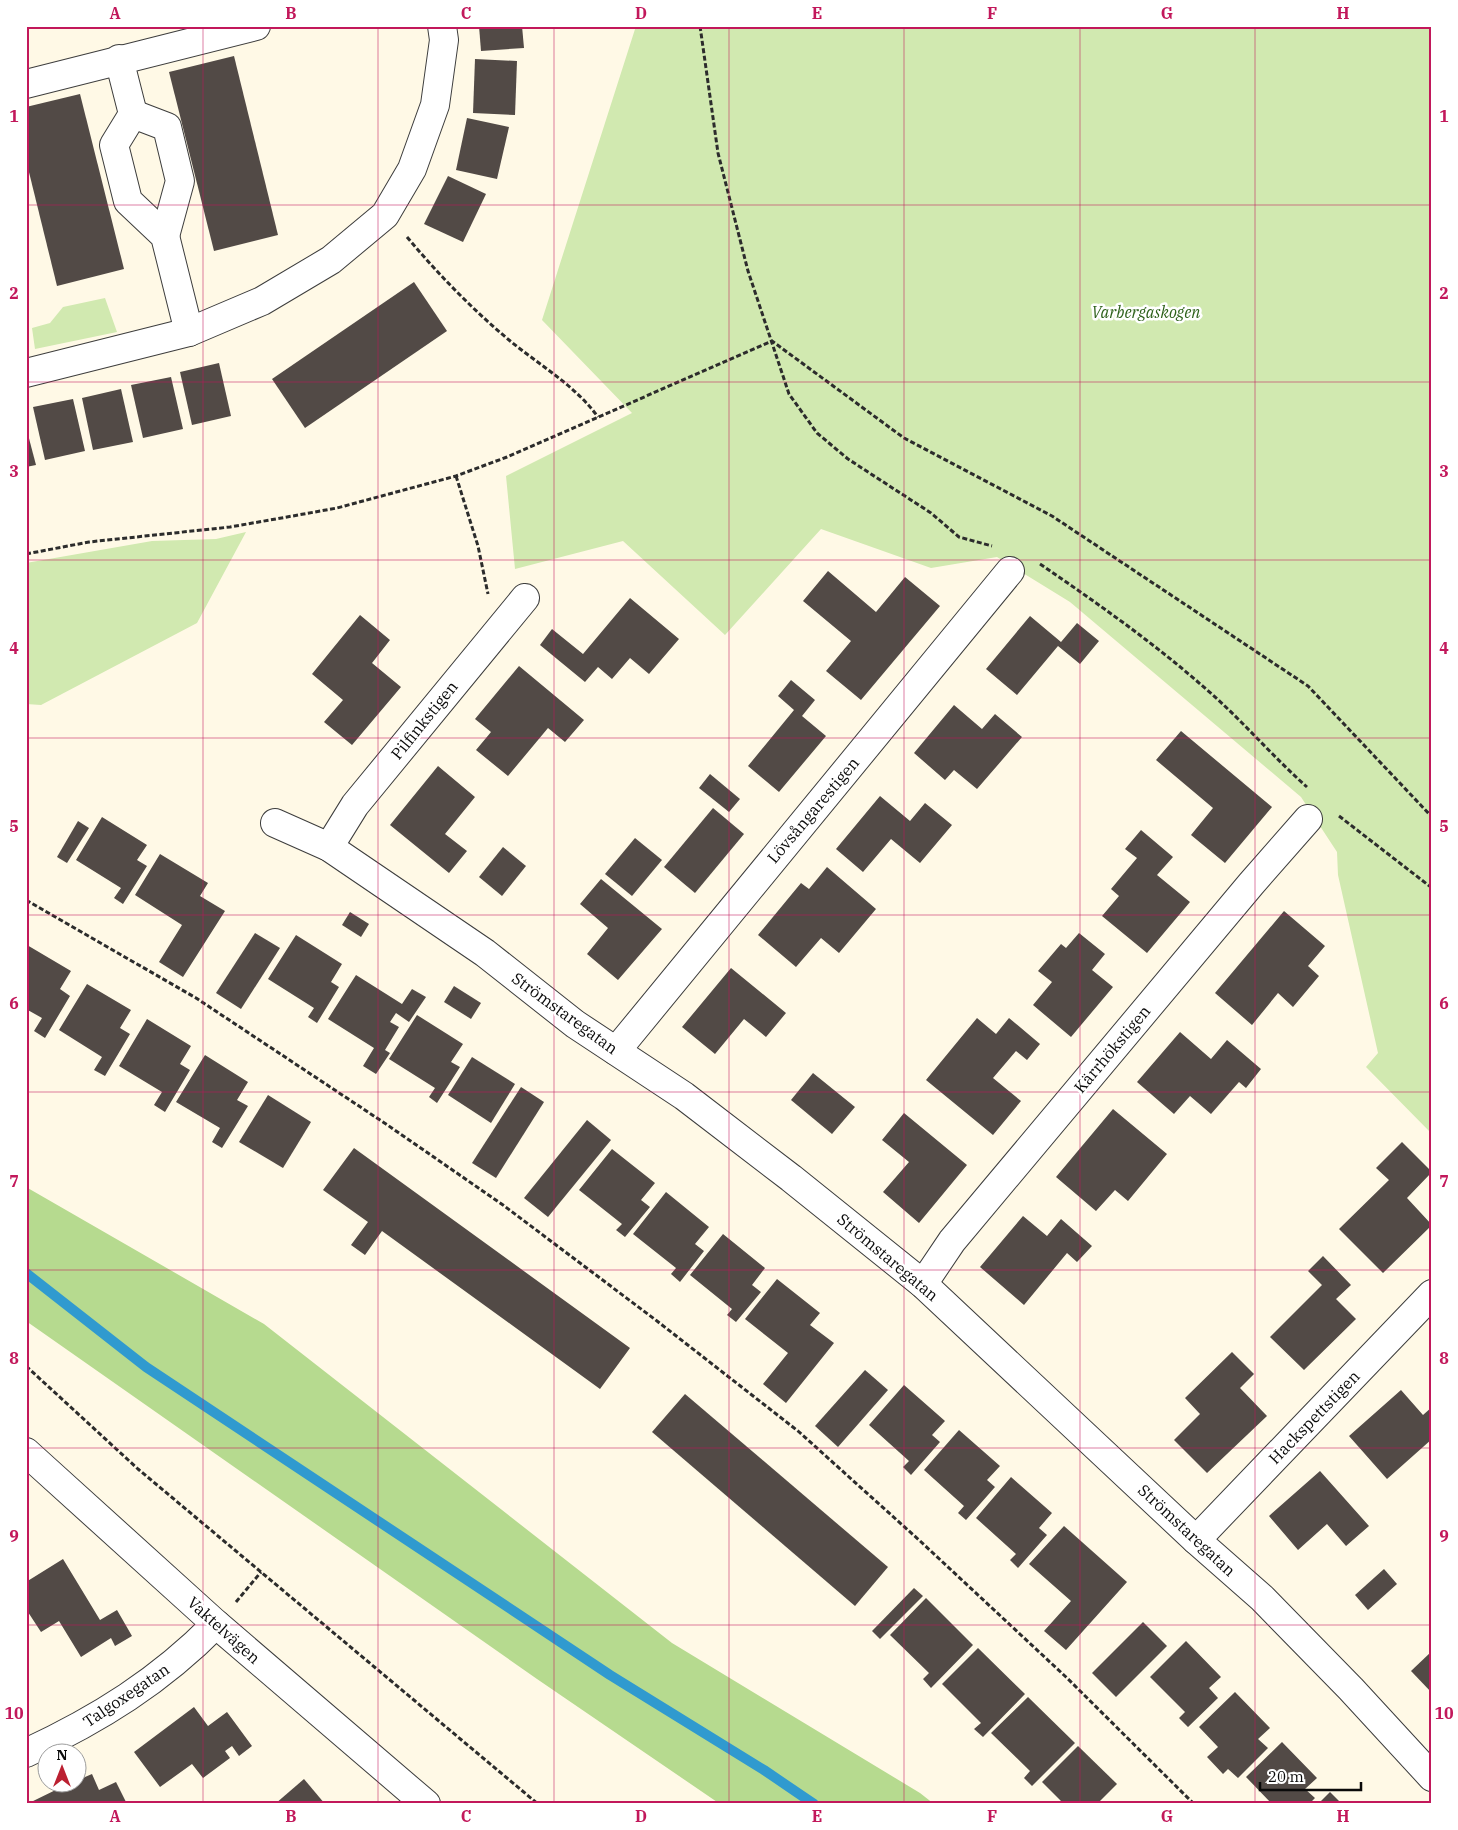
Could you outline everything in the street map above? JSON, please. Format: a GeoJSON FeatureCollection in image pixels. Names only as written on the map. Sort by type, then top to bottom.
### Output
{"type":"FeatureCollection","features":[{"type":"Feature","properties":{"kind":"street"},"geometry":{"type":"LineString","coordinates":[[26,84],[119,59],[256,26]]}},
{"type":"Feature","properties":{"kind":"street"},"geometry":{"type":"LineString","coordinates":[[26,373],[189,332],[262,301],[331,260],[385,215],[412,169],[435,105],[444,40],[442,26]]}},
{"type":"Feature","properties":{"kind":"street"},"geometry":{"type":"LineString","coordinates":[[119,59],[134,114],[114,145],[128,201],[165,236]]}},
{"type":"Feature","properties":{"kind":"street"},"geometry":{"type":"LineString","coordinates":[[134,114],[166,127],[180,181],[165,236],[189,332]]}},
{"type":"Feature","properties":{"kind":"street","name":"Lövsångarestigen"},"geometry":{"type":"LineString","coordinates":[[616,1051],[1022,566]]}},
{"type":"Feature","properties":{"kind":"street","name":"Pilfinkstigen"},"geometry":{"type":"LineString","coordinates":[[329,847],[355,805],[525,598]]}},
{"type":"Feature","properties":{"kind":"street","name":"Kärrhökstigen"},"geometry":{"type":"LineString","coordinates":[[923,1284],[952,1241],[1251,884],[1308,819]]}},
{"type":"Feature","properties":{"kind":"street","name":"Strömstaregatan"},"geometry":{"type":"LineString","coordinates":[[275,823],[329,847],[485,953],[575,1024],[684,1096],[791,1178],[923,1284],[1196,1540],[1262,1598],[1351,1689],[1432,1777]]}},
{"type":"Feature","properties":{"kind":"street","name":"Hackspettstigen"},"geometry":{"type":"LineString","coordinates":[[1196,1540],[1432,1294]]}},
{"type":"Feature","properties":{"kind":"street","name":"Vaktelvägen"},"geometry":{"type":"LineString","coordinates":[[26,1452],[216,1624],[426,1804]]}},
{"type":"Feature","properties":{"kind":"street","name":"Talgoxegatan"},"geometry":{"type":"LineString","coordinates":[[26,1753],[70,1733],[151,1682],[196,1645],[216,1624]]}},
{"type":"Feature","properties":{"kind":"path"},"geometry":{"type":"LineString","coordinates":[[700,26],[718,152],[748,272],[789,394],[817,433],[848,460],[931,513],[959,537],[997,547]]}},
{"type":"Feature","properties":{"kind":"path"},"geometry":{"type":"LineString","coordinates":[[385,215],[434,269],[488,322],[585,399],[598,417]]}},
{"type":"Feature","properties":{"kind":"path"},"geometry":{"type":"LineString","coordinates":[[26,554],[89,542],[230,527],[277,519],[337,508],[456,476],[507,457],[772,340]]}},
{"type":"Feature","properties":{"kind":"path"},"geometry":{"type":"LineString","coordinates":[[772,340],[904,438],[1052,516],[1308,686],[1432,817]]}},
{"type":"Feature","properties":{"kind":"path"},"geometry":{"type":"LineString","coordinates":[[456,476],[478,546],[498,630]]}},
{"type":"Feature","properties":{"kind":"path"},"geometry":{"type":"LineString","coordinates":[[1022,566],[1098,604],[1169,658],[1208,691],[1311,791]]}},
{"type":"Feature","properties":{"kind":"path"},"geometry":{"type":"LineString","coordinates":[[1337,814],[1432,888]]}},
{"type":"Feature","properties":{"kind":"path"},"geometry":{"type":"LineString","coordinates":[[26,900],[196,998],[386,1124],[503,1205],[657,1321],[798,1431],[1066,1677],[1194,1804]]}},
{"type":"Feature","properties":{"kind":"path"},"geometry":{"type":"LineString","coordinates":[[26,1366],[138,1469],[536,1803]]}},
{"type":"Feature","properties":{"kind":"path"},"geometry":{"type":"LineString","coordinates":[[216,1624],[261,1572]]}},
{"type":"Feature","properties":{"kind":"green space","name":"Varbergaskogen"},"geometry":{"type":"Polygon","coordinates":[[[636,26],[1432,26],[1432,1134],[1366,1067],[1378,1053],[1338,875],[1337,852],[1301,797],[1070,602],[997,557],[931,568],[821,529],[725,635],[623,541],[515,569],[506,476],[632,413],[542,320],[636,26]]]}},
{"type":"Feature","properties":{"kind":"green space"},"geometry":{"type":"Polygon","coordinates":[[[105,298],[117,332],[35,349],[32,328],[50,323],[63,307],[105,298]]]}},
{"type":"Feature","properties":{"kind":"green space"},"geometry":{"type":"Polygon","coordinates":[[[246,532],[197,623],[41,705],[26,704],[26,563],[152,541],[216,539],[246,532]]]}},
{"type":"Feature","properties":{"kind":"green space"},"geometry":{"type":"Polygon","coordinates":[[[26,1187],[264,1324],[672,1643],[920,1793],[934,1804],[720,1804],[537,1679],[26,1321],[26,1187]]]}},
{"type":"Feature","properties":{"kind":"building"},"geometry":{"type":"Polygon","coordinates":[[[479,26],[522,26],[524,48],[481,51],[479,26]]]}},
{"type":"Feature","properties":{"kind":"building"},"geometry":{"type":"Polygon","coordinates":[[[234,56],[278,235],[214,251],[169,72],[234,56]]]}},
{"type":"Feature","properties":{"kind":"building"},"geometry":{"type":"Polygon","coordinates":[[[475,59],[517,61],[515,115],[473,113],[475,59]]]}},
{"type":"Feature","properties":{"kind":"building"},"geometry":{"type":"Polygon","coordinates":[[[80,94],[124,269],[57,286],[26,160],[26,107],[80,94]]]}},
{"type":"Feature","properties":{"kind":"building"},"geometry":{"type":"Polygon","coordinates":[[[467,118],[509,127],[497,179],[456,170],[467,118]]]}},
{"type":"Feature","properties":{"kind":"building"},"geometry":{"type":"Polygon","coordinates":[[[448,176],[486,194],[463,242],[424,224],[448,176]]]}},
{"type":"Feature","properties":{"kind":"building"},"geometry":{"type":"Polygon","coordinates":[[[414,282],[447,331],[305,428],[272,379],[414,282]]]}},
{"type":"Feature","properties":{"kind":"building"},"geometry":{"type":"Polygon","coordinates":[[[219,363],[231,416],[192,425],[180,372],[219,363]]]}},
{"type":"Feature","properties":{"kind":"building"},"geometry":{"type":"Polygon","coordinates":[[[171,377],[183,429],[143,438],[131,385],[171,377]]]}},
{"type":"Feature","properties":{"kind":"building"},"geometry":{"type":"Polygon","coordinates":[[[121,389],[133,442],[93,450],[82,398],[121,389]]]}},
{"type":"Feature","properties":{"kind":"building"},"geometry":{"type":"Polygon","coordinates":[[[73,399],[85,451],[45,460],[33,407],[73,399]]]}},
{"type":"Feature","properties":{"kind":"building"},"geometry":{"type":"Polygon","coordinates":[[[26,427],[36,465],[26,467],[26,427]]]}},
{"type":"Feature","properties":{"kind":"building"},"geometry":{"type":"Polygon","coordinates":[[[828,571],[876,612],[905,577],[940,606],[861,700],[826,671],[851,641],[803,601],[828,571]]]}},
{"type":"Feature","properties":{"kind":"building"},"geometry":{"type":"Polygon","coordinates":[[[630,598],[679,639],[649,674],[630,658],[612,679],[598,667],[585,682],[540,645],[552,629],[583,654],[630,598]]]}},
{"type":"Feature","properties":{"kind":"building"},"geometry":{"type":"Polygon","coordinates":[[[360,615],[390,640],[372,663],[401,687],[352,745],[324,722],[343,700],[312,674],[360,615]]]}},
{"type":"Feature","properties":{"kind":"building"},"geometry":{"type":"Polygon","coordinates":[[[1030,616],[1061,642],[1077,623],[1099,641],[1080,664],[1058,646],[1017,695],[986,669],[1030,616]]]}},
{"type":"Feature","properties":{"kind":"building"},"geometry":{"type":"Polygon","coordinates":[[[519,666],[584,720],[565,742],[548,728],[508,776],[476,750],[491,732],[475,719],[519,666]]]}},
{"type":"Feature","properties":{"kind":"building"},"geometry":{"type":"Polygon","coordinates":[[[791,680],[815,700],[802,716],[826,736],[779,792],[748,766],[794,710],[778,696],[791,680]]]}},
{"type":"Feature","properties":{"kind":"building"},"geometry":{"type":"Polygon","coordinates":[[[954,705],[982,729],[995,714],[1022,737],[977,789],[954,770],[945,780],[914,753],[954,705]]]}},
{"type":"Feature","properties":{"kind":"building"},"geometry":{"type":"Polygon","coordinates":[[[1181,731],[1272,807],[1225,863],[1191,835],[1213,808],[1156,760],[1181,731]]]}},
{"type":"Feature","properties":{"kind":"building"},"geometry":{"type":"Polygon","coordinates":[[[438,766],[475,797],[445,834],[467,851],[449,873],[390,825],[438,766]]]}},
{"type":"Feature","properties":{"kind":"building"},"geometry":{"type":"Polygon","coordinates":[[[710,774],[740,799],[729,812],[699,788],[710,774]]]}},
{"type":"Feature","properties":{"kind":"building"},"geometry":{"type":"Polygon","coordinates":[[[880,796],[910,821],[925,803],[952,825],[920,863],[891,839],[863,872],[836,849],[880,796]]]}},
{"type":"Feature","properties":{"kind":"building"},"geometry":{"type":"Polygon","coordinates":[[[713,808],[744,834],[695,893],[664,867],[713,808]]]}},
{"type":"Feature","properties":{"kind":"building"},"geometry":{"type":"Polygon","coordinates":[[[102,817],[147,845],[137,860],[147,866],[123,904],[114,898],[121,888],[76,860],[102,817]]]}},
{"type":"Feature","properties":{"kind":"building"},"geometry":{"type":"Polygon","coordinates":[[[78,821],[89,828],[67,863],[57,857],[78,821]]]}},
{"type":"Feature","properties":{"kind":"building"},"geometry":{"type":"Polygon","coordinates":[[[1141,830],[1173,857],[1157,875],[1190,902],[1147,953],[1102,916],[1119,896],[1111,889],[1137,858],[1125,849],[1141,830]]]}},
{"type":"Feature","properties":{"kind":"building"},"geometry":{"type":"Polygon","coordinates":[[[635,838],[662,860],[632,896],[605,874],[635,838]]]}},
{"type":"Feature","properties":{"kind":"building"},"geometry":{"type":"Polygon","coordinates":[[[503,847],[526,866],[502,896],[479,877],[503,847]]]}},
{"type":"Feature","properties":{"kind":"building"},"geometry":{"type":"Polygon","coordinates":[[[160,854],[208,883],[200,896],[225,911],[183,977],[159,962],[182,925],[135,895],[160,854]]]}},
{"type":"Feature","properties":{"kind":"building"},"geometry":{"type":"Polygon","coordinates":[[[827,867],[876,909],[839,953],[821,938],[796,967],[758,935],[801,883],[809,889],[827,867]]]}},
{"type":"Feature","properties":{"kind":"building"},"geometry":{"type":"Polygon","coordinates":[[[601,879],[662,929],[618,980],[587,954],[608,928],[580,904],[601,879]]]}},
{"type":"Feature","properties":{"kind":"building"},"geometry":{"type":"Polygon","coordinates":[[[1284,911],[1325,946],[1308,966],[1319,976],[1293,1007],[1278,993],[1252,1025],[1215,993],[1284,911]]]}},
{"type":"Feature","properties":{"kind":"building"},"geometry":{"type":"Polygon","coordinates":[[[350,912],[369,924],[361,937],[342,925],[350,912]]]}},
{"type":"Feature","properties":{"kind":"building"},"geometry":{"type":"Polygon","coordinates":[[[255,933],[280,948],[241,1009],[216,993],[255,933]]]}},
{"type":"Feature","properties":{"kind":"building"},"geometry":{"type":"Polygon","coordinates":[[[1079,933],[1105,954],[1092,970],[1113,987],[1071,1037],[1033,1005],[1052,982],[1038,971],[1061,944],[1066,948],[1079,933]]]}},
{"type":"Feature","properties":{"kind":"building"},"geometry":{"type":"Polygon","coordinates":[[[296,935],[342,964],[331,982],[339,987],[317,1023],[308,1017],[314,1008],[268,979],[296,935]]]}},
{"type":"Feature","properties":{"kind":"building"},"geometry":{"type":"Polygon","coordinates":[[[27,945],[71,971],[60,989],[70,996],[45,1038],[34,1031],[42,1018],[26,1009],[27,945]]]}},
{"type":"Feature","properties":{"kind":"building"},"geometry":{"type":"Polygon","coordinates":[[[731,968],[786,1013],[766,1037],[744,1019],[715,1054],[682,1027],[731,968]]]}},
{"type":"Feature","properties":{"kind":"building"},"geometry":{"type":"Polygon","coordinates":[[[356,975],[402,1004],[412,989],[426,997],[409,1022],[396,1013],[390,1022],[399,1027],[385,1050],[390,1053],[376,1074],[363,1066],[374,1048],[328,1019],[356,975]]]}},
{"type":"Feature","properties":{"kind":"building"},"geometry":{"type":"Polygon","coordinates":[[[87,984],[131,1010],[120,1028],[130,1034],[105,1076],[94,1070],[102,1057],[59,1030],[87,984]]]}},
{"type":"Feature","properties":{"kind":"building"},"geometry":{"type":"Polygon","coordinates":[[[454,986],[481,1003],[471,1019],[444,1002],[454,986]]]}},
{"type":"Feature","properties":{"kind":"building"},"geometry":{"type":"Polygon","coordinates":[[[417,1015],[463,1044],[451,1062],[460,1067],[437,1103],[429,1097],[435,1088],[389,1059],[417,1015]]]}},
{"type":"Feature","properties":{"kind":"building"},"geometry":{"type":"Polygon","coordinates":[[[977,1018],[996,1034],[1009,1018],[1040,1044],[1027,1060],[1016,1051],[993,1078],[1021,1101],[993,1135],[926,1080],[977,1018]]]}},
{"type":"Feature","properties":{"kind":"building"},"geometry":{"type":"Polygon","coordinates":[[[147,1019],[191,1046],[180,1064],[190,1070],[165,1112],[154,1105],[162,1092],[119,1066],[147,1019]]]}},
{"type":"Feature","properties":{"kind":"building"},"geometry":{"type":"Polygon","coordinates":[[[1180,1032],[1211,1059],[1227,1040],[1261,1069],[1246,1088],[1239,1082],[1211,1114],[1190,1096],[1174,1114],[1137,1082],[1180,1032]]]}},
{"type":"Feature","properties":{"kind":"building"},"geometry":{"type":"Polygon","coordinates":[[[205,1055],[248,1082],[237,1100],[248,1106],[222,1148],[212,1142],[220,1128],[176,1102],[205,1055]]]}},
{"type":"Feature","properties":{"kind":"building"},"geometry":{"type":"Polygon","coordinates":[[[472,1057],[515,1084],[491,1123],[448,1095],[472,1057]]]}},
{"type":"Feature","properties":{"kind":"building"},"geometry":{"type":"Polygon","coordinates":[[[813,1073],[855,1107],[832,1134],[791,1100],[813,1073]]]}},
{"type":"Feature","properties":{"kind":"building"},"geometry":{"type":"Polygon","coordinates":[[[521,1087],[544,1102],[496,1178],[472,1163],[521,1087]]]}},
{"type":"Feature","properties":{"kind":"building"},"geometry":{"type":"Polygon","coordinates":[[[268,1095],[311,1122],[283,1168],[239,1142],[268,1095]]]}},
{"type":"Feature","properties":{"kind":"building"},"geometry":{"type":"Polygon","coordinates":[[[1113,1109],[1167,1154],[1128,1201],[1115,1190],[1096,1211],[1056,1177],[1113,1109]]]}},
{"type":"Feature","properties":{"kind":"building"},"geometry":{"type":"Polygon","coordinates":[[[904,1113],[967,1165],[919,1223],[883,1192],[909,1162],[882,1140],[904,1113]]]}},
{"type":"Feature","properties":{"kind":"building"},"geometry":{"type":"Polygon","coordinates":[[[587,1120],[611,1140],[548,1217],[524,1198],[587,1120]]]}},
{"type":"Feature","properties":{"kind":"building"},"geometry":{"type":"Polygon","coordinates":[[[1402,1142],[1432,1172],[1407,1198],[1432,1225],[1383,1273],[1339,1229],[1389,1180],[1376,1168],[1402,1142]]]}},
{"type":"Feature","properties":{"kind":"building"},"geometry":{"type":"Polygon","coordinates":[[[354,1148],[630,1348],[600,1389],[382,1231],[365,1255],[351,1245],[368,1222],[323,1190],[354,1148]]]}},
{"type":"Feature","properties":{"kind":"building"},"geometry":{"type":"Polygon","coordinates":[[[612,1149],[655,1183],[641,1200],[650,1207],[625,1237],[616,1230],[622,1224],[579,1190],[612,1149]]]}},
{"type":"Feature","properties":{"kind":"building"},"geometry":{"type":"Polygon","coordinates":[[[666,1192],[709,1227],[695,1244],[704,1251],[680,1282],[671,1274],[676,1268],[633,1234],[666,1192]]]}},
{"type":"Feature","properties":{"kind":"building"},"geometry":{"type":"Polygon","coordinates":[[[1023,1216],[1047,1236],[1061,1219],[1092,1246],[1077,1262],[1067,1253],[1024,1305],[980,1267],[1023,1216]]]}},
{"type":"Feature","properties":{"kind":"building"},"geometry":{"type":"Polygon","coordinates":[[[723,1234],[765,1268],[752,1285],[761,1292],[736,1322],[727,1315],[732,1309],[690,1275],[723,1234]]]}},
{"type":"Feature","properties":{"kind":"building"},"geometry":{"type":"Polygon","coordinates":[[[1323,1256],[1351,1285],[1336,1299],[1356,1319],[1304,1370],[1270,1337],[1322,1285],[1308,1271],[1323,1256]]]}},
{"type":"Feature","properties":{"kind":"building"},"geometry":{"type":"Polygon","coordinates":[[[777,1279],[820,1313],[810,1325],[834,1343],[786,1403],[763,1384],[788,1353],[745,1319],[777,1279]]]}},
{"type":"Feature","properties":{"kind":"building"},"geometry":{"type":"Polygon","coordinates":[[[1232,1352],[1254,1374],[1240,1388],[1267,1416],[1207,1473],[1174,1440],[1200,1414],[1185,1398],[1232,1352]]]}},
{"type":"Feature","properties":{"kind":"building"},"geometry":{"type":"Polygon","coordinates":[[[865,1370],[888,1390],[838,1447],[815,1426],[865,1370]]]}},
{"type":"Feature","properties":{"kind":"building"},"geometry":{"type":"Polygon","coordinates":[[[904,1385],[945,1421],[932,1435],[940,1442],[911,1475],[903,1467],[909,1461],[869,1425],[904,1385]]]}},
{"type":"Feature","properties":{"kind":"building"},"geometry":{"type":"Polygon","coordinates":[[[1401,1390],[1423,1415],[1432,1407],[1432,1439],[1387,1479],[1349,1436],[1401,1390]]]}},
{"type":"Feature","properties":{"kind":"building"},"geometry":{"type":"Polygon","coordinates":[[[685,1394],[888,1567],[855,1606],[652,1432],[685,1394]]]}},
{"type":"Feature","properties":{"kind":"building"},"geometry":{"type":"Polygon","coordinates":[[[959,1430],[1000,1466],[987,1480],[995,1487],[966,1520],[958,1513],[964,1506],[924,1470],[959,1430]]]}},
{"type":"Feature","properties":{"kind":"building"},"geometry":{"type":"Polygon","coordinates":[[[1320,1471],[1369,1526],[1346,1546],[1327,1524],[1298,1550],[1269,1516],[1320,1471]]]}},
{"type":"Feature","properties":{"kind":"building"},"geometry":{"type":"Polygon","coordinates":[[[1011,1477],[1052,1513],[1039,1528],[1047,1535],[1018,1568],[1010,1560],[1016,1554],[976,1518],[1011,1477]]]}},
{"type":"Feature","properties":{"kind":"building"},"geometry":{"type":"Polygon","coordinates":[[[1064,1526],[1127,1582],[1066,1650],[1044,1631],[1071,1601],[1029,1564],[1064,1526]]]}},
{"type":"Feature","properties":{"kind":"building"},"geometry":{"type":"Polygon","coordinates":[[[63,1559],[100,1620],[117,1610],[132,1636],[115,1646],[111,1638],[81,1657],[59,1621],[41,1632],[26,1609],[26,1582],[63,1559]]]}},
{"type":"Feature","properties":{"kind":"building"},"geometry":{"type":"Polygon","coordinates":[[[1384,1569],[1397,1584],[1368,1610],[1355,1595],[1384,1569]]]}},
{"type":"Feature","properties":{"kind":"building"},"geometry":{"type":"Polygon","coordinates":[[[914,1588],[923,1596],[880,1639],[872,1631],[914,1588]]]}},
{"type":"Feature","properties":{"kind":"building"},"geometry":{"type":"Polygon","coordinates":[[[926,1598],[973,1645],[931,1688],[923,1679],[929,1673],[890,1635],[926,1598]]]}},
{"type":"Feature","properties":{"kind":"building"},"geometry":{"type":"Polygon","coordinates":[[[1143,1622],[1167,1646],[1116,1697],[1092,1673],[1143,1622]]]}},
{"type":"Feature","properties":{"kind":"building"},"geometry":{"type":"Polygon","coordinates":[[[1186,1641],[1221,1677],[1209,1688],[1218,1698],[1188,1727],[1179,1718],[1185,1712],[1150,1677],[1186,1641]]]}},
{"type":"Feature","properties":{"kind":"building"},"geometry":{"type":"Polygon","coordinates":[[[978,1648],[1025,1694],[983,1737],[974,1729],[981,1723],[942,1684],[978,1648]]]}},
{"type":"Feature","properties":{"kind":"building"},"geometry":{"type":"Polygon","coordinates":[[[1432,1651],[1432,1693],[1411,1671],[1432,1651]]]}},
{"type":"Feature","properties":{"kind":"building"},"geometry":{"type":"Polygon","coordinates":[[[1235,1692],[1270,1728],[1258,1739],[1268,1748],[1238,1778],[1228,1769],[1223,1774],[1207,1757],[1218,1747],[1199,1727],[1235,1692]]]}},
{"type":"Feature","properties":{"kind":"building"},"geometry":{"type":"Polygon","coordinates":[[[1028,1697],[1075,1743],[1032,1786],[1024,1778],[1030,1771],[991,1733],[1028,1697]]]}},
{"type":"Feature","properties":{"kind":"building"},"geometry":{"type":"Polygon","coordinates":[[[194,1707],[208,1726],[227,1712],[252,1746],[239,1756],[232,1746],[225,1751],[230,1758],[203,1778],[192,1764],[160,1787],[134,1752],[194,1707]]]}},
{"type":"Feature","properties":{"kind":"building"},"geometry":{"type":"Polygon","coordinates":[[[1282,1742],[1317,1778],[1305,1789],[1315,1798],[1309,1804],[1272,1804],[1246,1777],[1282,1742]]]}},
{"type":"Feature","properties":{"kind":"building"},"geometry":{"type":"Polygon","coordinates":[[[1078,1746],[1117,1784],[1097,1804],[1064,1804],[1042,1782],[1078,1746]]]}},
{"type":"Feature","properties":{"kind":"building"},"geometry":{"type":"Polygon","coordinates":[[[92,1774],[99,1790],[116,1782],[127,1804],[27,1804],[52,1792],[88,1792],[88,1776],[92,1774]]]}},
{"type":"Feature","properties":{"kind":"building"},"geometry":{"type":"Polygon","coordinates":[[[304,1779],[325,1804],[275,1804],[304,1779]]]}},
{"type":"Feature","properties":{"kind":"building"},"geometry":{"type":"Polygon","coordinates":[[[1330,1792],[1342,1804],[1318,1804],[1330,1792]]]}},
{"type":"Feature","properties":{"kind":"waterway"},"geometry":{"type":"LineString","coordinates":[[26,1273],[146,1367],[610,1675],[764,1770],[814,1804]]}}]}
